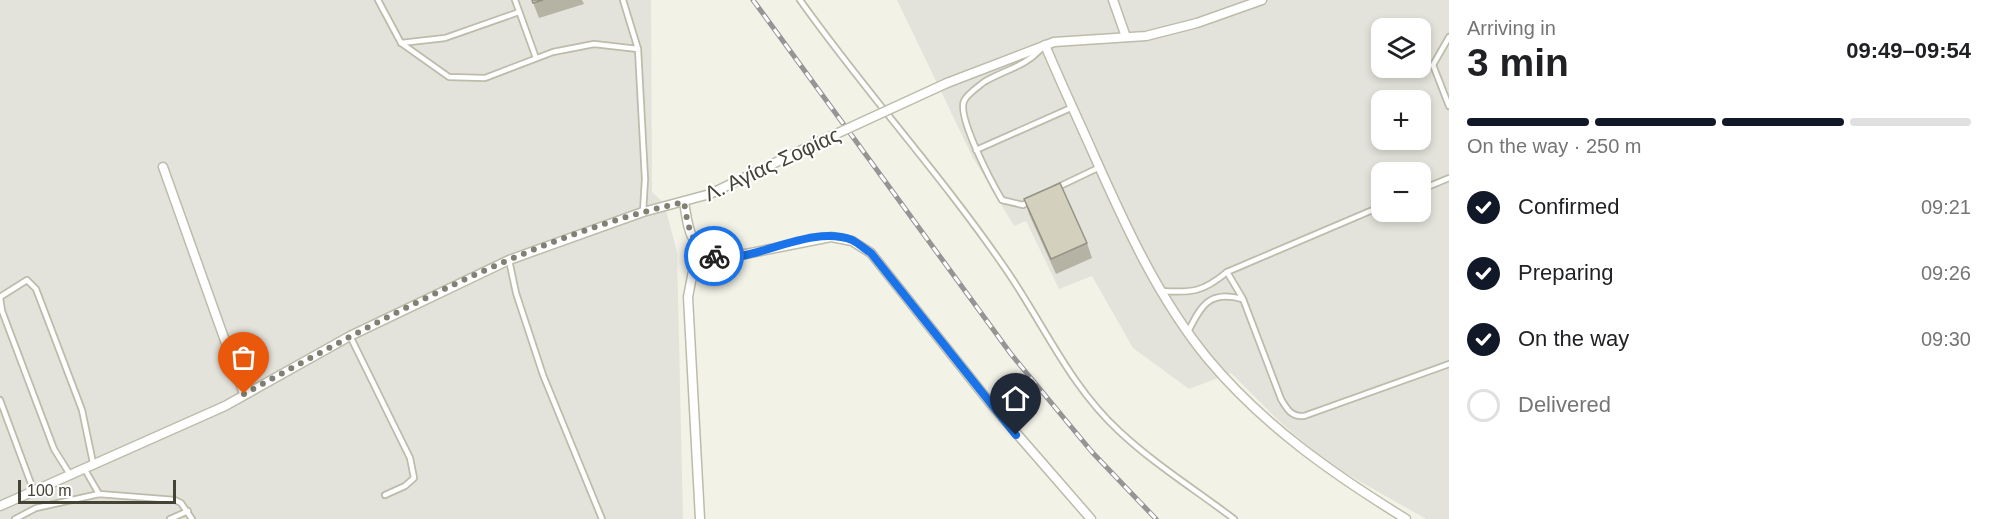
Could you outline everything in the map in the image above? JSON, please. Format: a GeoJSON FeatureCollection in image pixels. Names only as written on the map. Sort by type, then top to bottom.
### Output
{"type":"FeatureCollection","features":[{"type":"Feature","properties":{"kind":"street"},"geometry":{"type":"LineString","coordinates":[[1113,0],[1126,37]]}},
{"type":"Feature","properties":{"kind":"street","name":"Λ. Αγίας Σοφίας"},"geometry":{"type":"LineString","coordinates":[[0,506],[69,473],[225,406],[350,336],[509,260],[643,212],[710,194],[947,83],[1045,45],[1146,36],[1197,23],[1262,0]]}},
{"type":"Feature","properties":{"kind":"street"},"geometry":{"type":"LineString","coordinates":[[1045,45],[1127,230],[1162,291],[1208,359],[1273,425],[1341,480],[1406,519]]}},
{"type":"Feature","properties":{"kind":"street"},"geometry":{"type":"LineString","coordinates":[[163,167],[244,394]]}},
{"type":"Feature","properties":{"kind":"street"},"geometry":{"type":"LineString","coordinates":[[684,202],[692,239],[703,252],[720,259],[831,237],[852,240],[871,253],[1041,465],[1090,519]]}},
{"type":"Feature","properties":{"kind":"street"},"geometry":{"type":"LineString","coordinates":[[700,519],[688,297],[694,266],[703,252]]}},
{"type":"Feature","properties":{"kind":"lane"},"geometry":{"type":"LineString","coordinates":[[378,0],[401,44],[449,77],[485,78],[553,52],[594,44],[638,50]]}},
{"type":"Feature","properties":{"kind":"lane"},"geometry":{"type":"LineString","coordinates":[[515,0],[536,58]]}},
{"type":"Feature","properties":{"kind":"lane"},"geometry":{"type":"LineString","coordinates":[[623,0],[638,50],[645,179],[643,212]]}},
{"type":"Feature","properties":{"kind":"lane"},"geometry":{"type":"LineString","coordinates":[[800,0],[839,54],[919,152],[1002,264],[1054,351],[1089,398],[1133,443],[1234,519]]}},
{"type":"Feature","properties":{"kind":"lane"},"geometry":{"type":"LineString","coordinates":[[401,44],[445,38],[519,12]]}},
{"type":"Feature","properties":{"kind":"lane"},"geometry":{"type":"LineString","coordinates":[[1449,37],[1433,65],[1449,106]]}},
{"type":"Feature","properties":{"kind":"lane"},"geometry":{"type":"LineString","coordinates":[[1032,200],[1023,205],[1002,200],[976,150],[962,110],[964,100],[986,81],[1028,62],[1045,45]]}},
{"type":"Feature","properties":{"kind":"lane"},"geometry":{"type":"LineString","coordinates":[[976,150],[1073,107]]}},
{"type":"Feature","properties":{"kind":"lane"},"geometry":{"type":"LineString","coordinates":[[1052,191],[1100,167]]}},
{"type":"Feature","properties":{"kind":"lane"},"geometry":{"type":"LineString","coordinates":[[1431,185],[1449,178]]}},
{"type":"Feature","properties":{"kind":"lane"},"geometry":{"type":"LineString","coordinates":[[1162,291],[1188,293],[1205,288],[1227,272],[1371,211]]}},
{"type":"Feature","properties":{"kind":"lane"},"geometry":{"type":"LineString","coordinates":[[509,260],[516,293],[543,375],[602,519]]}},
{"type":"Feature","properties":{"kind":"lane"},"geometry":{"type":"LineString","coordinates":[[1227,272],[1243,299],[1281,399],[1290,412],[1296,416],[1304,416],[1449,364]]}},
{"type":"Feature","properties":{"kind":"lane"},"geometry":{"type":"LineString","coordinates":[[69,473],[54,449],[2,311],[0,298],[27,280],[36,289],[82,410],[93,463]]}},
{"type":"Feature","properties":{"kind":"lane"},"geometry":{"type":"LineString","coordinates":[[1188,332],[1196,316],[1212,299],[1228,295],[1243,299]]}},
{"type":"Feature","properties":{"kind":"lane"},"geometry":{"type":"LineString","coordinates":[[350,336],[413,468],[414,478],[410,482],[385,495]]}},
{"type":"Feature","properties":{"kind":"lane"},"geometry":{"type":"LineString","coordinates":[[0,400],[33,489]]}},
{"type":"Feature","properties":{"kind":"lane"},"geometry":{"type":"LineString","coordinates":[[84,468],[99,494]]}},
{"type":"Feature","properties":{"kind":"lane"},"geometry":{"type":"LineString","coordinates":[[15,519],[36,508],[99,494],[175,500],[188,511],[192,519]]}},
{"type":"Feature","properties":{"kind":"lane"},"geometry":{"type":"LineString","coordinates":[[170,519],[188,511]]}},
{"type":"Feature","properties":{"kind":"shaded area"},"geometry":{"type":"Polygon","coordinates":[[[0,0],[651,0],[652,192],[664,203],[677,252],[683,519],[0,519],[0,0]]]}},
{"type":"Feature","properties":{"kind":"shaded area"},"geometry":{"type":"Polygon","coordinates":[[[897,0],[1449,0],[1449,519],[1426,519],[1326,462],[1279,421],[1231,373],[1189,389],[1133,348],[1092,276],[1059,289],[1026,221],[1014,226],[972,156],[897,0]]]}},
{"type":"Feature","properties":{"kind":"building"},"geometry":{"type":"Polygon","coordinates":[[[1060,183],[1087,243],[1051,259],[1024,199],[1060,183]]]}},
{"type":"Feature","properties":{"kind":"railway"},"geometry":{"type":"LineString","coordinates":[[753,0],[1011,354],[1092,452],[1156,519]]}},
{"type":"Feature","properties":{"kind":"way so far"},"geometry":{"type":"LineString","coordinates":[[244,394],[350,336],[509,260],[643,212],[684,202],[692,239],[703,252],[714,256]]}},
{"type":"Feature","properties":{"kind":"route"},"geometry":{"type":"LineString","coordinates":[[714,256],[720,259],[758,253],[806,240],[831,237],[852,240],[871,253],[1016,435]]}}]}
